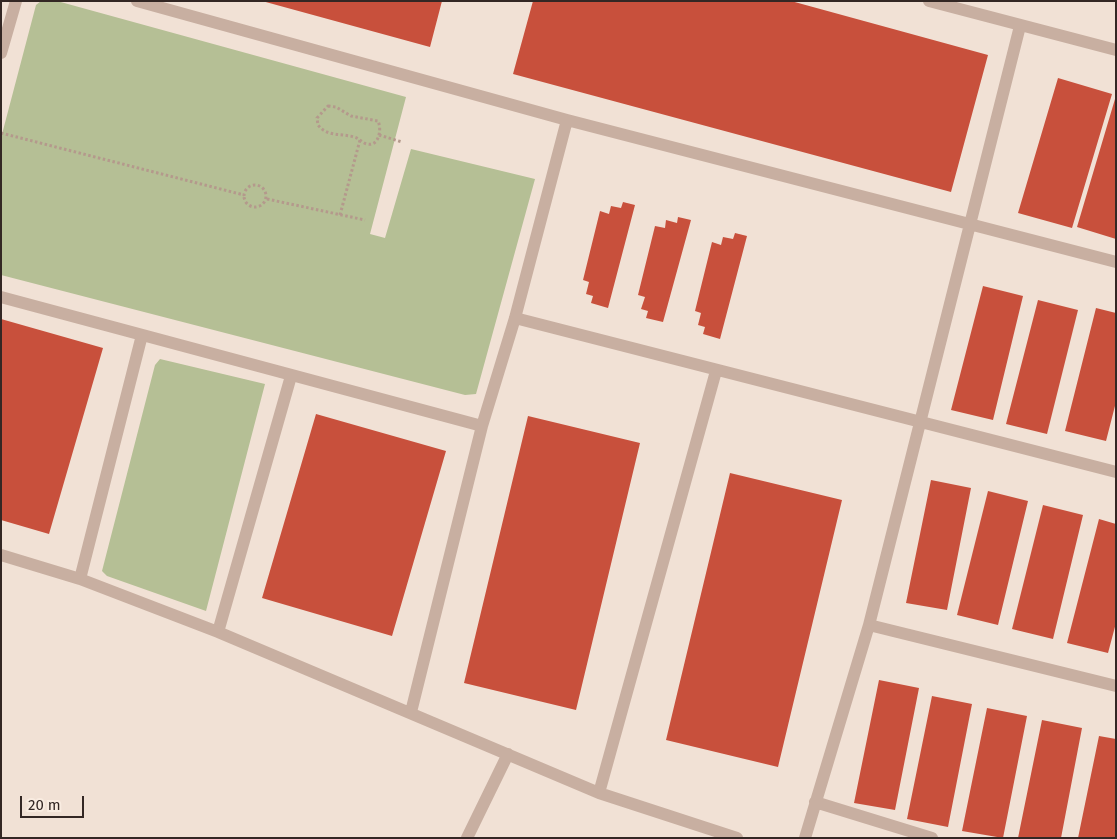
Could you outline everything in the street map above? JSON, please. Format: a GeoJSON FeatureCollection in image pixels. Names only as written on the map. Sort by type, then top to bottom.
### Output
{"type":"FeatureCollection","features":[{"type":"Feature","properties":{"kind":"street"},"geometry":{"type":"LineString","coordinates":[[1,53],[16,1]]}},
{"type":"Feature","properties":{"kind":"street"},"geometry":{"type":"LineString","coordinates":[[137,1],[567,120],[1116,262]]}},
{"type":"Feature","properties":{"kind":"street"},"geometry":{"type":"LineString","coordinates":[[929,1],[1116,50]]}},
{"type":"Feature","properties":{"kind":"street"},"geometry":{"type":"LineString","coordinates":[[804,838],[869,625],[922,421],[1020,26]]}},
{"type":"Feature","properties":{"kind":"street"},"geometry":{"type":"LineString","coordinates":[[411,712],[482,426],[514,318],[567,120]]}},
{"type":"Feature","properties":{"kind":"street"},"geometry":{"type":"LineString","coordinates":[[1,297],[482,426]]}},
{"type":"Feature","properties":{"kind":"street"},"geometry":{"type":"LineString","coordinates":[[514,318],[1116,472]]}},
{"type":"Feature","properties":{"kind":"street"},"geometry":{"type":"LineString","coordinates":[[80,579],[142,335]]}},
{"type":"Feature","properties":{"kind":"street"},"geometry":{"type":"LineString","coordinates":[[599,793],[716,370]]}},
{"type":"Feature","properties":{"kind":"street"},"geometry":{"type":"LineString","coordinates":[[218,632],[291,376]]}},
{"type":"Feature","properties":{"kind":"street"},"geometry":{"type":"LineString","coordinates":[[1,556],[80,579],[218,632],[599,793],[738,838]]}},
{"type":"Feature","properties":{"kind":"street"},"geometry":{"type":"LineString","coordinates":[[869,625],[1116,686]]}},
{"type":"Feature","properties":{"kind":"street"},"geometry":{"type":"LineString","coordinates":[[467,838],[508,754]]}},
{"type":"Feature","properties":{"kind":"street"},"geometry":{"type":"LineString","coordinates":[[815,802],[932,838]]}},
{"type":"Feature","properties":{"kind":"path"},"geometry":{"type":"LineString","coordinates":[[332,106],[352,116],[378,121],[380,125],[379,135],[370,144],[366,144],[360,140],[328,133],[320,128],[317,118],[325,108],[332,106]]}},
{"type":"Feature","properties":{"kind":"path"},"geometry":{"type":"LineString","coordinates":[[1,134],[244,195]]}},
{"type":"Feature","properties":{"kind":"path"},"geometry":{"type":"LineString","coordinates":[[379,135],[402,142]]}},
{"type":"Feature","properties":{"kind":"path"},"geometry":{"type":"LineString","coordinates":[[340,215],[360,140]]}},
{"type":"Feature","properties":{"kind":"path"},"geometry":{"type":"LineString","coordinates":[[257,185],[264,188],[267,199],[262,205],[255,208],[248,205],[244,195],[247,188],[257,185]]}},
{"type":"Feature","properties":{"kind":"path"},"geometry":{"type":"LineString","coordinates":[[267,199],[365,220]]}},
{"type":"Feature","properties":{"kind":"green space"},"geometry":{"type":"Polygon","coordinates":[[[41,1],[57,1],[406,97],[370,234],[385,238],[411,149],[535,179],[476,394],[465,395],[1,275],[1,138],[36,5],[41,1]]]}},
{"type":"Feature","properties":{"kind":"green space"},"geometry":{"type":"Polygon","coordinates":[[[160,359],[265,384],[206,611],[107,576],[102,571],[155,365],[160,359]]]}},
{"type":"Feature","properties":{"kind":"building"},"geometry":{"type":"Polygon","coordinates":[[[262,1],[442,1],[430,47],[262,1]]]}},
{"type":"Feature","properties":{"kind":"building"},"geometry":{"type":"Polygon","coordinates":[[[533,1],[791,1],[988,55],[951,192],[513,74],[533,1]]]}},
{"type":"Feature","properties":{"kind":"building"},"geometry":{"type":"Polygon","coordinates":[[[1058,78],[1112,94],[1072,228],[1018,213],[1058,78]]]}},
{"type":"Feature","properties":{"kind":"building"},"geometry":{"type":"Polygon","coordinates":[[[1116,99],[1116,239],[1077,227],[1116,99]]]}},
{"type":"Feature","properties":{"kind":"building"},"geometry":{"type":"Polygon","coordinates":[[[623,202],[635,205],[608,308],[591,303],[593,296],[586,294],[589,282],[583,280],[600,211],[609,214],[611,206],[621,208],[623,202]]]}},
{"type":"Feature","properties":{"kind":"building"},"geometry":{"type":"Polygon","coordinates":[[[678,217],[691,220],[663,322],[646,318],[648,311],[641,309],[645,297],[638,295],[655,226],[665,228],[666,220],[677,223],[678,217]]]}},
{"type":"Feature","properties":{"kind":"building"},"geometry":{"type":"Polygon","coordinates":[[[735,233],[747,236],[720,339],[703,334],[705,327],[698,325],[701,313],[695,311],[712,242],[721,245],[723,237],[733,239],[735,233]]]}},
{"type":"Feature","properties":{"kind":"building"},"geometry":{"type":"Polygon","coordinates":[[[983,286],[1023,296],[993,420],[951,410],[983,286]]]}},
{"type":"Feature","properties":{"kind":"building"},"geometry":{"type":"Polygon","coordinates":[[[1038,300],[1078,310],[1047,434],[1006,424],[1038,300]]]}},
{"type":"Feature","properties":{"kind":"building"},"geometry":{"type":"Polygon","coordinates":[[[1096,308],[1116,313],[1116,402],[1106,441],[1065,431],[1096,308]]]}},
{"type":"Feature","properties":{"kind":"building"},"geometry":{"type":"Polygon","coordinates":[[[1,319],[103,348],[49,534],[1,520],[1,319]]]}},
{"type":"Feature","properties":{"kind":"building"},"geometry":{"type":"Polygon","coordinates":[[[316,414],[446,451],[392,636],[262,598],[316,414]]]}},
{"type":"Feature","properties":{"kind":"building"},"geometry":{"type":"Polygon","coordinates":[[[528,416],[640,443],[576,710],[464,683],[528,416]]]}},
{"type":"Feature","properties":{"kind":"building"},"geometry":{"type":"Polygon","coordinates":[[[730,473],[842,500],[778,767],[666,740],[730,473]]]}},
{"type":"Feature","properties":{"kind":"building"},"geometry":{"type":"Polygon","coordinates":[[[931,480],[971,488],[947,610],[906,603],[931,480]]]}},
{"type":"Feature","properties":{"kind":"building"},"geometry":{"type":"Polygon","coordinates":[[[988,491],[1028,501],[998,625],[957,615],[988,491]]]}},
{"type":"Feature","properties":{"kind":"building"},"geometry":{"type":"Polygon","coordinates":[[[1043,505],[1083,515],[1053,639],[1012,629],[1043,505]]]}},
{"type":"Feature","properties":{"kind":"building"},"geometry":{"type":"Polygon","coordinates":[[[1099,519],[1116,524],[1116,623],[1108,653],[1067,643],[1099,519]]]}},
{"type":"Feature","properties":{"kind":"building"},"geometry":{"type":"Polygon","coordinates":[[[879,680],[919,688],[895,810],[854,803],[879,680]]]}},
{"type":"Feature","properties":{"kind":"building"},"geometry":{"type":"Polygon","coordinates":[[[932,696],[972,704],[948,827],[907,819],[932,696]]]}},
{"type":"Feature","properties":{"kind":"building"},"geometry":{"type":"Polygon","coordinates":[[[987,708],[1027,716],[1003,838],[962,831],[987,708]]]}},
{"type":"Feature","properties":{"kind":"building"},"geometry":{"type":"Polygon","coordinates":[[[1042,720],[1082,728],[1061,838],[1018,838],[1042,720]]]}},
{"type":"Feature","properties":{"kind":"building"},"geometry":{"type":"Polygon","coordinates":[[[1099,736],[1116,739],[1116,838],[1078,838],[1099,736]]]}}]}
